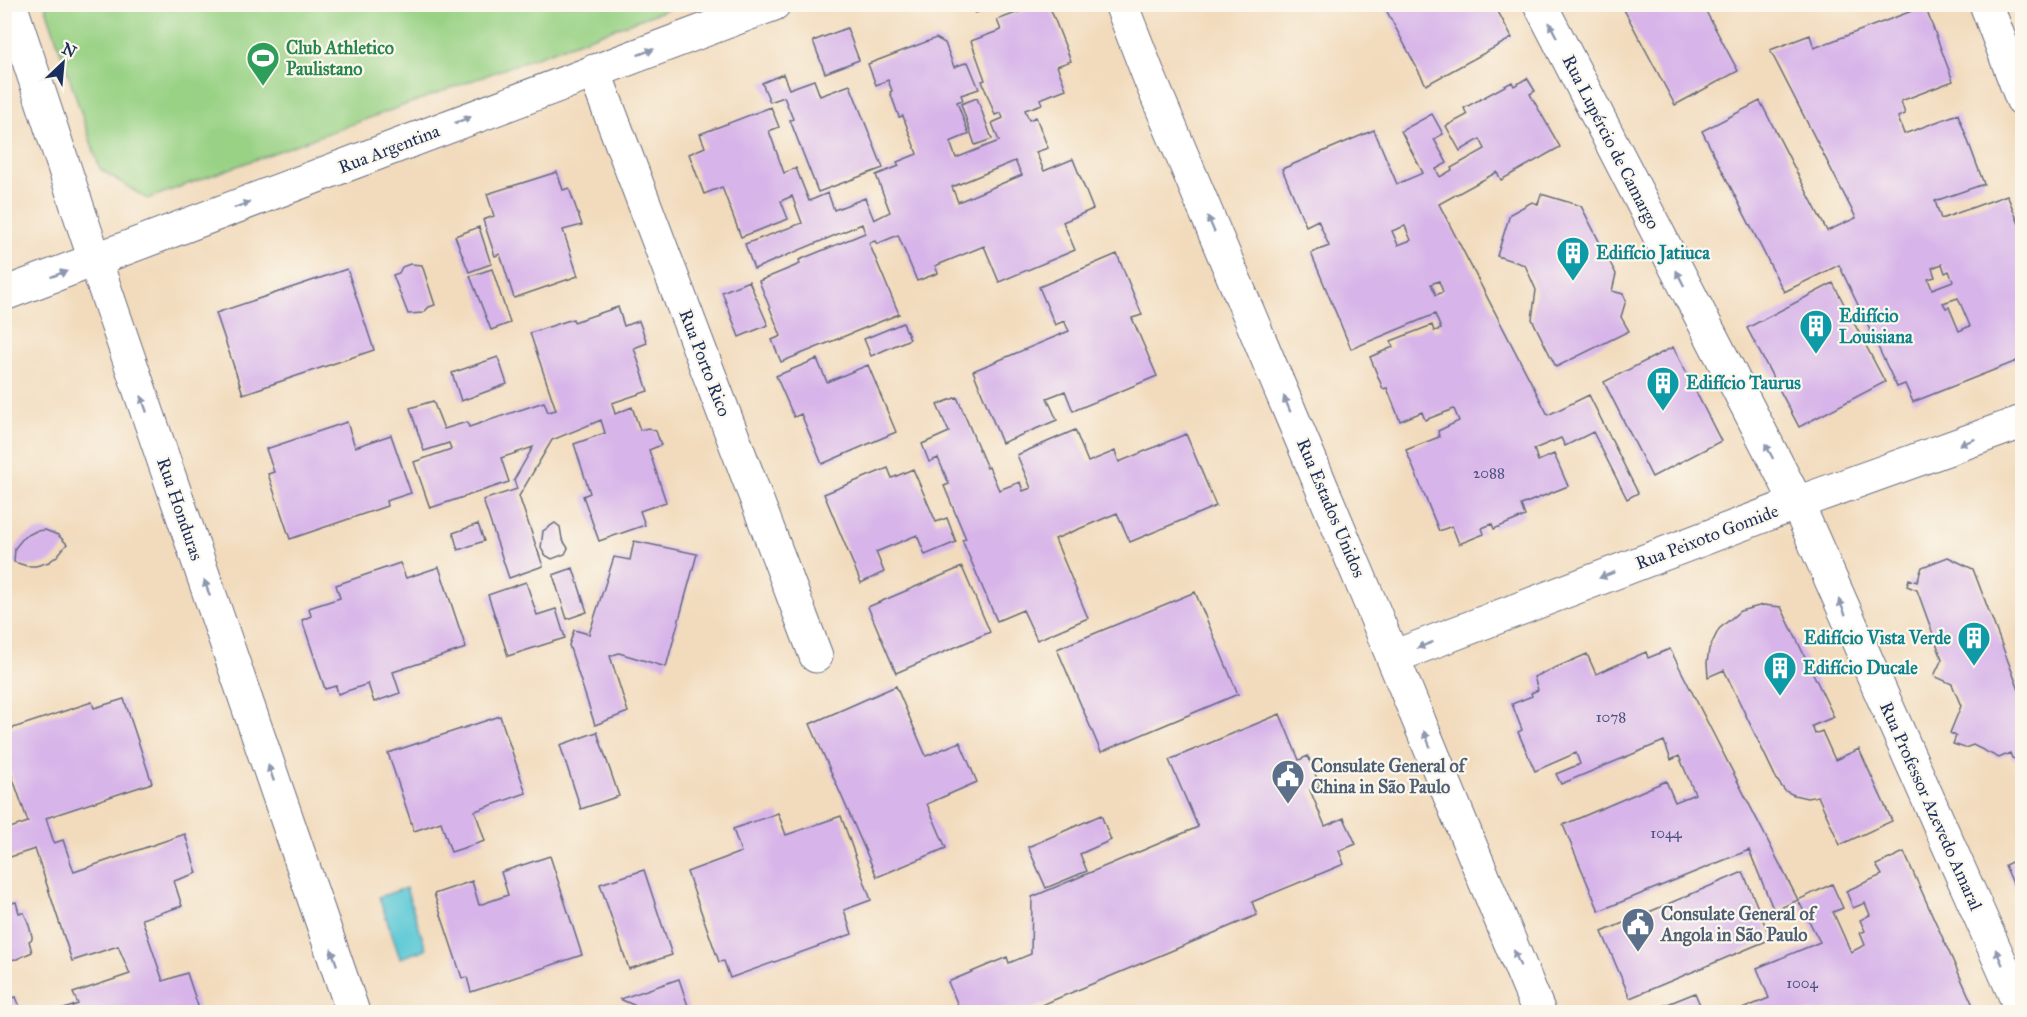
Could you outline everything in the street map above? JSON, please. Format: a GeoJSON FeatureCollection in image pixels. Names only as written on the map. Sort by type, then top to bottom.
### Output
{"type":"FeatureCollection","features":[{"type":"Feature","properties":{"kind":"street","name":"Rua Honduras"},"geometry":{"type":"LineString","coordinates":[[10,4],[95,261],[353,1012]]}},
{"type":"Feature","properties":{"kind":"street","name":"Rua Argentina"},"geometry":{"type":"LineString","coordinates":[[4,294],[774,4]]}},
{"type":"Feature","properties":{"kind":"street","name":"Rua Estados Unidos"},"geometry":{"type":"LineString","coordinates":[[1121,4],[1150,79],[1393,657],[1539,1012]]}},
{"type":"Feature","properties":{"kind":"street","name":"Rua Lupércio de Camargo"},"geometry":{"type":"LineString","coordinates":[[1540,4],[1797,503]]}},
{"type":"Feature","properties":{"kind":"street"},"geometry":{"type":"LineString","coordinates":[[1986,4],[2022,99]]}},
{"type":"Feature","properties":{"kind":"street","name":"Rua Porto Rico"},"geometry":{"type":"LineString","coordinates":[[594,71],[816,656]]}},
{"type":"Feature","properties":{"kind":"street","name":"Rua Peixoto Gomide"},"geometry":{"type":"LineString","coordinates":[[1393,657],[1797,503],[2022,422]]}},
{"type":"Feature","properties":{"kind":"street","name":"Rua Professor Azevedo Amaral"},"geometry":{"type":"LineString","coordinates":[[1797,503],[2022,1011]]}},
{"type":"Feature","properties":{"kind":"green space","name":"Club Athletico Paulistano"},"geometry":{"type":"Polygon","coordinates":[[[45,4],[679,5],[147,199],[100,169],[45,4]]]}},
{"type":"Feature","properties":{"kind":"water"},"geometry":{"type":"Polygon","coordinates":[[[406,888],[426,949],[400,958],[379,897],[406,888]]]}},
{"type":"Feature","properties":{"kind":"building"},"geometry":{"type":"Polygon","coordinates":[[[973,4],[1000,4],[1000,5],[975,13],[973,4]]]}},
{"type":"Feature","properties":{"kind":"building"},"geometry":{"type":"Polygon","coordinates":[[[1383,4],[1494,4],[1512,38],[1426,85],[1383,4]]]}},
{"type":"Feature","properties":{"kind":"building"},"geometry":{"type":"Polygon","coordinates":[[[1621,4],[1702,4],[1738,71],[1675,105],[1621,4]]]}},
{"type":"Feature","properties":{"kind":"building"},"geometry":{"type":"Polygon","coordinates":[[[1038,5],[1049,5],[1071,61],[1057,66],[1066,89],[1040,99],[1042,104],[1025,110],[1029,120],[1036,117],[1048,148],[1036,152],[1044,171],[1073,159],[1093,209],[1063,222],[1075,250],[999,282],[984,246],[935,266],[938,273],[917,281],[898,235],[877,244],[875,241],[869,243],[899,314],[781,362],[772,340],[781,336],[759,281],[800,264],[799,260],[865,233],[862,224],[754,269],[745,244],[802,223],[792,196],[781,201],[788,219],[741,237],[722,187],[704,194],[689,154],[705,147],[700,134],[771,107],[779,127],[769,131],[784,173],[796,168],[809,201],[828,193],[834,210],[865,198],[874,220],[890,212],[876,175],[899,166],[897,162],[917,154],[903,116],[899,117],[888,80],[876,85],[868,64],[936,38],[945,43],[954,67],[968,62],[979,89],[961,95],[963,100],[957,102],[969,134],[950,142],[956,158],[999,141],[992,123],[1003,118],[1001,113],[995,115],[982,81],[985,80],[971,41],[1001,30],[997,20],[1038,5]],[[1015,161],[952,187],[958,202],[1022,175],[1015,161]]]}},
{"type":"Feature","properties":{"kind":"building"},"geometry":{"type":"Polygon","coordinates":[[[1925,6],[1953,81],[1901,101],[1905,114],[1898,117],[1904,134],[1958,114],[1984,184],[1935,201],[1941,219],[2007,195],[2022,231],[2022,359],[1913,402],[1905,384],[1897,387],[1839,265],[1784,292],[1702,131],[1760,101],[1827,231],[1856,218],[1770,50],[1810,35],[1814,48],[1925,6]],[[1942,264],[1932,268],[1935,277],[1928,279],[1932,289],[1953,281],[1949,271],[1945,273],[1942,264]],[[1958,298],[1943,303],[1946,308],[1949,307],[1959,331],[1970,326],[1958,298]]]}},
{"type":"Feature","properties":{"kind":"building"},"geometry":{"type":"Polygon","coordinates":[[[847,28],[859,60],[825,73],[813,41],[847,28]]]}},
{"type":"Feature","properties":{"kind":"building"},"geometry":{"type":"Polygon","coordinates":[[[783,74],[789,89],[814,80],[820,96],[850,85],[883,168],[818,192],[790,120],[793,119],[784,97],[770,102],[762,83],[783,74]]]}},
{"type":"Feature","properties":{"kind":"building"},"geometry":{"type":"Polygon","coordinates":[[[1527,78],[1535,91],[1530,94],[1560,147],[1501,180],[1497,172],[1439,204],[1548,415],[1589,395],[1638,493],[1627,499],[1593,432],[1565,446],[1561,438],[1534,449],[1538,461],[1554,454],[1568,486],[1521,505],[1525,516],[1494,529],[1492,524],[1482,528],[1484,534],[1459,544],[1452,526],[1439,531],[1406,450],[1439,437],[1438,431],[1459,421],[1454,409],[1425,420],[1422,412],[1400,421],[1387,388],[1383,389],[1370,357],[1393,347],[1391,341],[1432,325],[1434,331],[1441,329],[1435,314],[1351,349],[1311,253],[1329,246],[1318,220],[1306,226],[1282,169],[1374,130],[1397,184],[1423,173],[1401,131],[1432,114],[1443,134],[1434,139],[1447,163],[1436,169],[1440,177],[1452,170],[1451,168],[1485,149],[1480,139],[1460,151],[1446,126],[1467,115],[1464,108],[1512,82],[1514,86],[1527,78]],[[1405,226],[1392,231],[1398,245],[1411,240],[1405,226]],[[1439,281],[1431,284],[1436,295],[1443,292],[1439,281]]]}},
{"type":"Feature","properties":{"kind":"building"},"geometry":{"type":"Polygon","coordinates":[[[977,98],[992,139],[975,145],[961,104],[977,98]]]}},
{"type":"Feature","properties":{"kind":"building"},"geometry":{"type":"Polygon","coordinates":[[[557,172],[563,190],[569,188],[582,225],[563,230],[578,276],[514,298],[500,254],[495,256],[483,220],[494,216],[487,194],[557,172]]]}},
{"type":"Feature","properties":{"kind":"building","name":"Edifício Jatiuca"},"geometry":{"type":"Polygon","coordinates":[[[1541,194],[1581,206],[1616,274],[1612,291],[1623,294],[1626,300],[1621,317],[1629,331],[1556,367],[1532,319],[1536,290],[1525,265],[1497,256],[1510,214],[1532,202],[1538,204],[1541,194]]]}},
{"type":"Feature","properties":{"kind":"building"},"geometry":{"type":"Polygon","coordinates":[[[479,227],[491,264],[469,272],[455,236],[479,227]]]}},
{"type":"Feature","properties":{"kind":"building"},"geometry":{"type":"Polygon","coordinates":[[[1117,254],[1142,315],[1132,318],[1157,376],[1073,411],[1065,391],[1047,398],[1057,420],[1002,443],[973,371],[1069,331],[1064,321],[1055,325],[1039,287],[1117,254]]]}},
{"type":"Feature","properties":{"kind":"building"},"geometry":{"type":"Polygon","coordinates":[[[410,264],[422,265],[435,305],[423,313],[408,314],[393,275],[399,273],[402,267],[410,264]]]}},
{"type":"Feature","properties":{"kind":"building"},"geometry":{"type":"Polygon","coordinates":[[[347,269],[374,350],[243,394],[216,313],[347,269]]]}},
{"type":"Feature","properties":{"kind":"building"},"geometry":{"type":"Polygon","coordinates":[[[492,269],[510,323],[491,330],[470,276],[492,269]]]}},
{"type":"Feature","properties":{"kind":"building"},"geometry":{"type":"Polygon","coordinates":[[[749,281],[768,325],[739,337],[722,292],[749,281]]]}},
{"type":"Feature","properties":{"kind":"building","name":"Edifício Louisiana"},"geometry":{"type":"Polygon","coordinates":[[[1833,283],[1885,382],[1799,427],[1747,328],[1833,283]]]}},
{"type":"Feature","properties":{"kind":"building"},"geometry":{"type":"Polygon","coordinates":[[[618,307],[624,326],[639,321],[647,343],[634,348],[648,391],[612,403],[615,414],[632,407],[640,430],[648,428],[656,431],[661,445],[649,450],[666,502],[640,511],[645,525],[599,541],[583,496],[590,493],[574,444],[605,433],[601,420],[552,440],[519,496],[543,566],[509,578],[483,500],[517,489],[514,480],[533,447],[501,458],[509,482],[430,508],[414,462],[451,449],[449,443],[424,451],[410,408],[433,401],[444,429],[467,422],[469,427],[544,402],[548,412],[556,410],[530,333],[573,319],[574,322],[618,307]]]}},
{"type":"Feature","properties":{"kind":"building"},"geometry":{"type":"Polygon","coordinates":[[[903,323],[910,339],[871,356],[864,339],[903,323]]]}},
{"type":"Feature","properties":{"kind":"building","name":"Edifício Taurus"},"geometry":{"type":"Polygon","coordinates":[[[1673,347],[1721,441],[1652,477],[1604,382],[1673,347]]]}},
{"type":"Feature","properties":{"kind":"building"},"geometry":{"type":"Polygon","coordinates":[[[498,357],[507,384],[461,401],[452,373],[498,357]]]}},
{"type":"Feature","properties":{"kind":"building"},"geometry":{"type":"Polygon","coordinates":[[[817,359],[827,382],[868,365],[896,432],[822,464],[801,414],[794,417],[776,376],[817,359]]]}},
{"type":"Feature","properties":{"kind":"building"},"geometry":{"type":"Polygon","coordinates":[[[957,397],[987,468],[989,467],[999,490],[1020,482],[1023,491],[1031,488],[1017,455],[1075,430],[1088,462],[1115,451],[1119,462],[1186,434],[1216,506],[1130,542],[1117,513],[1055,539],[1088,618],[1037,640],[1023,610],[997,621],[962,540],[966,539],[944,486],[949,484],[938,458],[929,462],[922,444],[949,432],[937,405],[957,397]]]}},
{"type":"Feature","properties":{"kind":"building"},"geometry":{"type":"Polygon","coordinates":[[[347,422],[355,447],[391,435],[411,493],[386,501],[387,506],[290,539],[268,474],[274,472],[266,449],[347,422]]]}},
{"type":"Feature","properties":{"kind":"building"},"geometry":{"type":"Polygon","coordinates":[[[888,468],[892,478],[913,469],[936,522],[947,518],[956,542],[925,555],[917,535],[876,552],[884,572],[861,583],[824,494],[888,468]]]}},
{"type":"Feature","properties":{"kind":"building"},"geometry":{"type":"Polygon","coordinates":[[[555,523],[560,527],[562,539],[568,548],[565,554],[552,559],[545,555],[541,548],[543,531],[555,523]]]}},
{"type":"Feature","properties":{"kind":"building"},"geometry":{"type":"Polygon","coordinates":[[[478,524],[484,541],[458,550],[453,533],[478,524]]]}},
{"type":"Feature","properties":{"kind":"building"},"geometry":{"type":"Polygon","coordinates":[[[45,530],[58,535],[67,544],[57,556],[49,562],[36,566],[14,562],[15,548],[24,537],[36,531],[45,530]]]}},
{"type":"Feature","properties":{"kind":"building"},"geometry":{"type":"Polygon","coordinates":[[[634,541],[697,554],[666,667],[619,653],[610,656],[628,712],[595,725],[569,645],[574,630],[589,634],[614,557],[630,560],[634,541]]]}},
{"type":"Feature","properties":{"kind":"building","name":"Edifício Vista Verde"},"geometry":{"type":"Polygon","coordinates":[[[1948,557],[1973,569],[2022,698],[2019,700],[2022,709],[2022,760],[2020,761],[2012,758],[2010,753],[1999,758],[1973,745],[1965,748],[1953,744],[1956,736],[1950,733],[1961,706],[1952,684],[1934,676],[1942,659],[1917,590],[1907,586],[1909,579],[1917,582],[1922,567],[1948,557]]]}},
{"type":"Feature","properties":{"kind":"building"},"geometry":{"type":"Polygon","coordinates":[[[400,563],[406,578],[439,567],[466,648],[393,672],[400,693],[374,702],[368,684],[338,694],[336,686],[325,689],[302,620],[311,616],[309,608],[340,598],[336,585],[400,563]]]}},
{"type":"Feature","properties":{"kind":"building"},"geometry":{"type":"Polygon","coordinates":[[[962,567],[990,632],[896,673],[868,607],[962,567]]]}},
{"type":"Feature","properties":{"kind":"building"},"geometry":{"type":"Polygon","coordinates":[[[573,568],[587,612],[567,619],[553,575],[573,568]]]}},
{"type":"Feature","properties":{"kind":"building"},"geometry":{"type":"Polygon","coordinates":[[[526,582],[537,615],[556,609],[565,638],[508,656],[488,595],[526,582]]]}},
{"type":"Feature","properties":{"kind":"building"},"geometry":{"type":"Polygon","coordinates":[[[1195,592],[1238,694],[1101,752],[1057,649],[1195,592]]]}},
{"type":"Feature","properties":{"kind":"building","name":"Edifício Ducale"},"geometry":{"type":"Polygon","coordinates":[[[1763,605],[1781,607],[1834,717],[1812,726],[1815,734],[1822,731],[1835,760],[1859,749],[1892,821],[1840,845],[1818,796],[1807,798],[1794,795],[1785,791],[1777,780],[1724,670],[1708,677],[1709,649],[1719,629],[1740,611],[1763,605]]]}},
{"type":"Feature","properties":{"kind":"building"},"geometry":{"type":"Polygon","coordinates":[[[1670,649],[1798,900],[1774,911],[1749,850],[1599,911],[1563,825],[1666,781],[1675,802],[1695,794],[1679,756],[1671,760],[1664,741],[1561,784],[1556,774],[1580,764],[1576,753],[1535,771],[1518,732],[1522,730],[1512,704],[1532,696],[1531,693],[1538,690],[1534,677],[1587,654],[1596,674],[1646,652],[1648,658],[1670,649]]]}},
{"type":"Feature","properties":{"kind":"building"},"geometry":{"type":"Polygon","coordinates":[[[896,686],[926,756],[960,742],[977,782],[927,804],[946,848],[877,877],[810,724],[896,686]]]}},
{"type":"Feature","properties":{"kind":"building"},"geometry":{"type":"Polygon","coordinates":[[[124,699],[152,783],[46,818],[54,843],[63,840],[74,872],[185,834],[197,873],[174,881],[182,906],[142,919],[163,981],[187,973],[200,1012],[56,1012],[78,1004],[73,993],[130,974],[118,946],[72,961],[35,849],[4,859],[4,830],[28,822],[4,753],[4,731],[92,702],[94,708],[124,699]]]}},
{"type":"Feature","properties":{"kind":"building"},"geometry":{"type":"Polygon","coordinates":[[[1280,714],[1299,760],[1308,756],[1320,786],[1310,790],[1325,826],[1344,818],[1356,844],[1339,851],[1344,864],[1252,902],[1257,915],[1025,1012],[961,1012],[948,982],[1007,957],[1009,963],[1031,954],[1032,897],[1198,827],[1169,760],[1280,714]]]}},
{"type":"Feature","properties":{"kind":"building"},"geometry":{"type":"Polygon","coordinates":[[[500,716],[526,793],[475,811],[485,841],[451,852],[441,822],[414,831],[388,753],[500,716]]]}},
{"type":"Feature","properties":{"kind":"building"},"geometry":{"type":"Polygon","coordinates":[[[597,732],[619,796],[581,809],[560,745],[597,732]]]}},
{"type":"Feature","properties":{"kind":"building"},"geometry":{"type":"Polygon","coordinates":[[[778,813],[786,835],[841,816],[871,900],[844,910],[852,934],[730,978],[724,961],[719,962],[687,872],[741,852],[733,829],[778,813]]]}},
{"type":"Feature","properties":{"kind":"building"},"geometry":{"type":"Polygon","coordinates":[[[1101,815],[1111,840],[1080,854],[1087,871],[1046,888],[1028,847],[1101,815]]]}},
{"type":"Feature","properties":{"kind":"building"},"geometry":{"type":"Polygon","coordinates":[[[1904,852],[1976,1012],[1735,1012],[1769,998],[1757,968],[1820,942],[1798,900],[1832,884],[1843,908],[1833,912],[1851,952],[1865,945],[1860,933],[1865,931],[1860,920],[1870,915],[1865,903],[1853,908],[1846,891],[1882,875],[1876,865],[1904,852]]]}},
{"type":"Feature","properties":{"kind":"building"},"geometry":{"type":"Polygon","coordinates":[[[550,856],[582,955],[471,992],[467,977],[462,978],[434,894],[472,881],[479,905],[508,895],[501,872],[550,856]]]}},
{"type":"Feature","properties":{"kind":"building"},"geometry":{"type":"Polygon","coordinates":[[[2022,857],[2022,904],[2005,865],[2022,857]]]}},
{"type":"Feature","properties":{"kind":"building"},"geometry":{"type":"Polygon","coordinates":[[[644,870],[672,955],[629,969],[600,884],[644,870]]]}},
{"type":"Feature","properties":{"kind":"building"},"geometry":{"type":"Polygon","coordinates":[[[1743,872],[1771,939],[1630,998],[1602,932],[1743,872]]]}},
{"type":"Feature","properties":{"kind":"building"},"geometry":{"type":"Polygon","coordinates":[[[16,902],[19,913],[24,913],[28,922],[32,936],[29,941],[32,952],[17,959],[6,960],[4,955],[4,905],[16,902]]]}},
{"type":"Feature","properties":{"kind":"building"},"geometry":{"type":"Polygon","coordinates":[[[679,979],[690,1012],[649,1012],[620,999],[679,979]]]}},
{"type":"Feature","properties":{"kind":"building"},"geometry":{"type":"Polygon","coordinates":[[[1695,993],[1703,1012],[1648,1012],[1695,993]]]}},
{"type":"Feature","properties":{"kind":"building"},"geometry":{"type":"Polygon","coordinates":[[[16,997],[22,1012],[4,1012],[4,1000],[16,997]]]}},
{"type":"Feature","properties":{"kind":"place","name":"Club Athletico Paulistano"},"geometry":{"type":"Point","coordinates":[263,87]}},
{"type":"Feature","properties":{"kind":"place","name":"Edifício Jatiuca"},"geometry":{"type":"Point","coordinates":[1573,282]}},
{"type":"Feature","properties":{"kind":"place","name":"Edifício Louisiana"},"geometry":{"type":"Point","coordinates":[1816,355]}},
{"type":"Feature","properties":{"kind":"place","name":"Edifício Taurus"},"geometry":{"type":"Point","coordinates":[1663,412]}},
{"type":"Feature","properties":{"kind":"place","name":"Edifício Vista Verde"},"geometry":{"type":"Point","coordinates":[1974,667]}},
{"type":"Feature","properties":{"kind":"place","name":"Edifício Ducale"},"geometry":{"type":"Point","coordinates":[1780,697]}},
{"type":"Feature","properties":{"kind":"place","name":"Consulate General of China in São Paulo"},"geometry":{"type":"Point","coordinates":[1288,805]}},
{"type":"Feature","properties":{"kind":"place","name":"Consulate General of Angola in São Paulo"},"geometry":{"type":"Point","coordinates":[1638,953]}}]}
